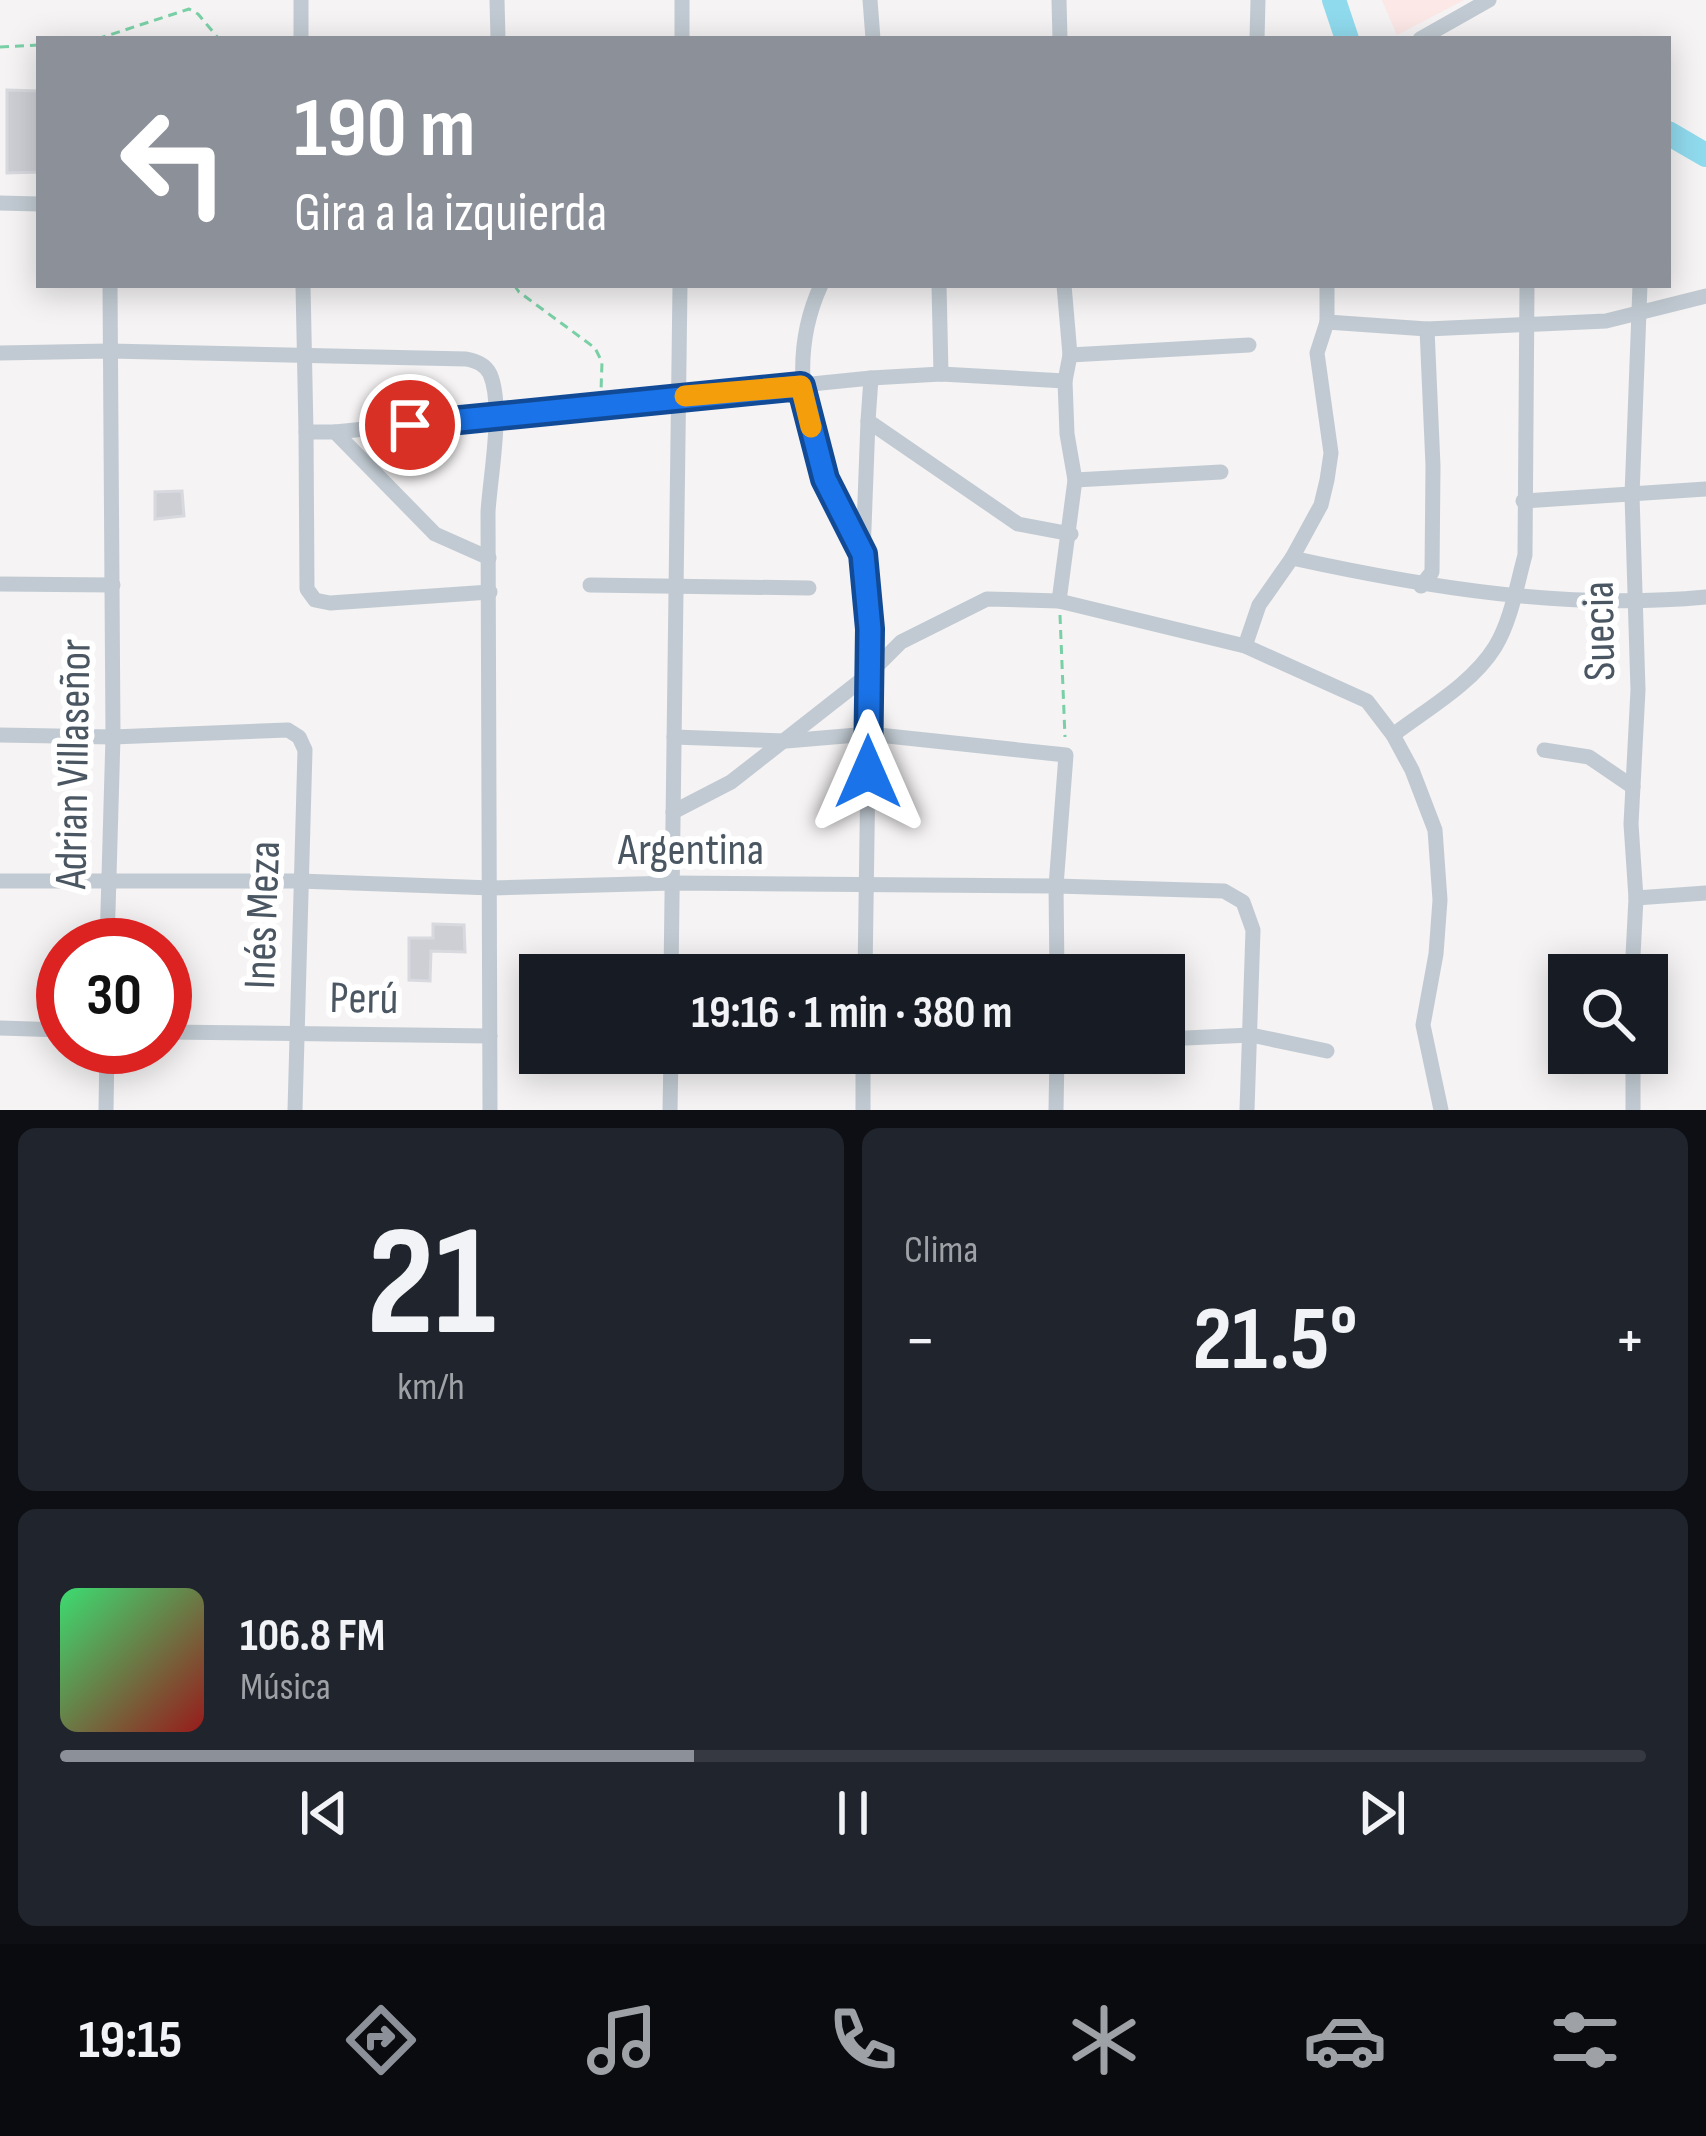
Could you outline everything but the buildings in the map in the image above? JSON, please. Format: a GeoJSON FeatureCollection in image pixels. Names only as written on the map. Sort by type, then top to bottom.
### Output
{"type":"FeatureCollection","features":[{"type":"Feature","properties":{"kind":"street"},"geometry":{"type":"LineString","coordinates":[[301,0],[302,36]]}},
{"type":"Feature","properties":{"kind":"street"},"geometry":{"type":"LineString","coordinates":[[497,0],[498,36]]}},
{"type":"Feature","properties":{"kind":"street"},"geometry":{"type":"LineString","coordinates":[[682,0],[682,36]]}},
{"type":"Feature","properties":{"kind":"street"},"geometry":{"type":"LineString","coordinates":[[870,0],[873,36]]}},
{"type":"Feature","properties":{"kind":"street"},"geometry":{"type":"LineString","coordinates":[[1059,0],[1060,36]]}},
{"type":"Feature","properties":{"kind":"street"},"geometry":{"type":"LineString","coordinates":[[1257,36],[1258,0]]}},
{"type":"Feature","properties":{"kind":"street"},"geometry":{"type":"LineString","coordinates":[[1425,36],[1489,0]]}},
{"type":"Feature","properties":{"kind":"street"},"geometry":{"type":"LineString","coordinates":[[0,203],[36,204]]}},
{"type":"Feature","properties":{"kind":"street","name":"Adrian Villaseñor"},"geometry":{"type":"LineString","coordinates":[[107,918],[113,737],[110,288]]}},
{"type":"Feature","properties":{"kind":"street"},"geometry":{"type":"LineString","coordinates":[[302,288],[307,589],[315,600],[330,603],[490,592]]}},
{"type":"Feature","properties":{"kind":"street"},"geometry":{"type":"LineString","coordinates":[[671,954],[680,288]]}},
{"type":"Feature","properties":{"kind":"street"},"geometry":{"type":"LineString","coordinates":[[819,288],[806,326],[801,386],[825,479],[863,554]]}},
{"type":"Feature","properties":{"kind":"street"},"geometry":{"type":"LineString","coordinates":[[939,288],[941,374]]}},
{"type":"Feature","properties":{"kind":"street"},"geometry":{"type":"LineString","coordinates":[[1059,601],[1075,480],[1067,434],[1065,381],[1070,355],[1064,288]]}},
{"type":"Feature","properties":{"kind":"street"},"geometry":{"type":"LineString","coordinates":[[1245,646],[1259,605],[1321,505],[1331,453],[1317,353],[1327,322],[1327,288]]}},
{"type":"Feature","properties":{"kind":"street"},"geometry":{"type":"LineString","coordinates":[[1393,734],[1462,683],[1495,646],[1514,596],[1525,555],[1527,288]]}},
{"type":"Feature","properties":{"kind":"street","name":"Suecia"},"geometry":{"type":"LineString","coordinates":[[1633,954],[1638,690],[1632,495],[1640,288]]}},
{"type":"Feature","properties":{"kind":"street"},"geometry":{"type":"LineString","coordinates":[[1327,322],[1427,329],[1606,321],[1706,296]]}},
{"type":"Feature","properties":{"kind":"street"},"geometry":{"type":"LineString","coordinates":[[1421,586],[1432,572],[1427,329]]}},
{"type":"Feature","properties":{"kind":"street"},"geometry":{"type":"LineString","coordinates":[[1070,355],[1249,345]]}},
{"type":"Feature","properties":{"kind":"street"},"geometry":{"type":"LineString","coordinates":[[0,353],[466,358],[481,363],[490,375],[495,416],[488,512],[490,1110]]}},
{"type":"Feature","properties":{"kind":"street"},"geometry":{"type":"LineString","coordinates":[[306,432],[871,378],[941,374],[1065,381]]}},
{"type":"Feature","properties":{"kind":"street"},"geometry":{"type":"LineString","coordinates":[[865,954],[870,629],[863,554],[871,378]]}},
{"type":"Feature","properties":{"kind":"street"},"geometry":{"type":"LineString","coordinates":[[868,421],[1018,524],[1071,534]]}},
{"type":"Feature","properties":{"kind":"street"},"geometry":{"type":"LineString","coordinates":[[335,432],[435,533],[489,558]]}},
{"type":"Feature","properties":{"kind":"street"},"geometry":{"type":"LineString","coordinates":[[1075,480],[1221,472]]}},
{"type":"Feature","properties":{"kind":"street"},"geometry":{"type":"LineString","coordinates":[[1523,501],[1706,489]]}},
{"type":"Feature","properties":{"kind":"street"},"geometry":{"type":"LineString","coordinates":[[1292,558],[1421,586],[1514,596],[1634,604],[1706,597]]}},
{"type":"Feature","properties":{"kind":"street"},"geometry":{"type":"LineString","coordinates":[[0,584],[113,585]]}},
{"type":"Feature","properties":{"kind":"street"},"geometry":{"type":"LineString","coordinates":[[590,585],[809,587]]}},
{"type":"Feature","properties":{"kind":"street"},"geometry":{"type":"LineString","coordinates":[[674,812],[731,782],[786,741],[901,642],[987,599],[1059,601],[1245,646],[1367,700],[1393,734],[1435,830],[1440,899],[1423,1025],[1441,1110]]}},
{"type":"Feature","properties":{"kind":"street","name":"Inés Meza"},"geometry":{"type":"LineString","coordinates":[[113,737],[288,730],[299,737],[305,750],[295,1110]]}},
{"type":"Feature","properties":{"kind":"street"},"geometry":{"type":"LineString","coordinates":[[674,736],[786,741],[869,734],[1066,755],[1056,886],[1057,954]]}},
{"type":"Feature","properties":{"kind":"street"},"geometry":{"type":"LineString","coordinates":[[0,735],[113,737]]}},
{"type":"Feature","properties":{"kind":"street"},"geometry":{"type":"LineString","coordinates":[[1544,750],[1589,757],[1633,787]]}},
{"type":"Feature","properties":{"kind":"street","name":"Argentina"},"geometry":{"type":"LineString","coordinates":[[0,881],[299,880],[492,888],[1056,886],[1224,891],[1243,902],[1253,931],[1251,1036]]}},
{"type":"Feature","properties":{"kind":"street"},"geometry":{"type":"LineString","coordinates":[[1636,898],[1706,893]]}},
{"type":"Feature","properties":{"kind":"street"},"geometry":{"type":"LineString","coordinates":[[0,1028],[36,1029]]}},
{"type":"Feature","properties":{"kind":"street","name":"Perú"},"geometry":{"type":"LineString","coordinates":[[192,1032],[490,1036]]}},
{"type":"Feature","properties":{"kind":"street"},"geometry":{"type":"LineString","coordinates":[[1247,1110],[1251,1036]]}},
{"type":"Feature","properties":{"kind":"street"},"geometry":{"type":"LineString","coordinates":[[1185,1038],[1251,1036],[1327,1051]]}},
{"type":"Feature","properties":{"kind":"street"},"geometry":{"type":"LineString","coordinates":[[106,1110],[107,1074]]}},
{"type":"Feature","properties":{"kind":"street"},"geometry":{"type":"LineString","coordinates":[[670,1074],[670,1110]]}},
{"type":"Feature","properties":{"kind":"street"},"geometry":{"type":"LineString","coordinates":[[863,1074],[863,1110]]}},
{"type":"Feature","properties":{"kind":"street"},"geometry":{"type":"LineString","coordinates":[[1056,1110],[1057,1074]]}},
{"type":"Feature","properties":{"kind":"street"},"geometry":{"type":"LineString","coordinates":[[1633,1074],[1634,1110]]}},
{"type":"Feature","properties":{"kind":"path"},"geometry":{"type":"LineString","coordinates":[[106,36],[188,9],[216,36]]}},
{"type":"Feature","properties":{"kind":"path"},"geometry":{"type":"LineString","coordinates":[[0,47],[36,45]]}},
{"type":"Feature","properties":{"kind":"path"},"geometry":{"type":"LineString","coordinates":[[516,288],[596,348],[602,362],[599,404]]}},
{"type":"Feature","properties":{"kind":"path"},"geometry":{"type":"LineString","coordinates":[[1059,601],[1066,755]]}},
{"type":"Feature","properties":{"kind":"shaded area"},"geometry":{"type":"Polygon","coordinates":[[[1382,0],[1464,0],[1397,35],[1382,0]]]}},
{"type":"Feature","properties":{"kind":"waterway"},"geometry":{"type":"LineString","coordinates":[[1334,0],[1346,36]]}},
{"type":"Feature","properties":{"kind":"waterway"},"geometry":{"type":"LineString","coordinates":[[1671,135],[1706,155]]}},
{"type":"Feature","properties":{"kind":"slow traffic"},"geometry":{"type":"LineString","coordinates":[[685,396],[801,386],[811,427]]}},
{"type":"Feature","properties":{"kind":"route"},"geometry":{"type":"LineString","coordinates":[[410,425],[801,386],[825,479],[863,554],[870,629],[868,772]]}}]}
